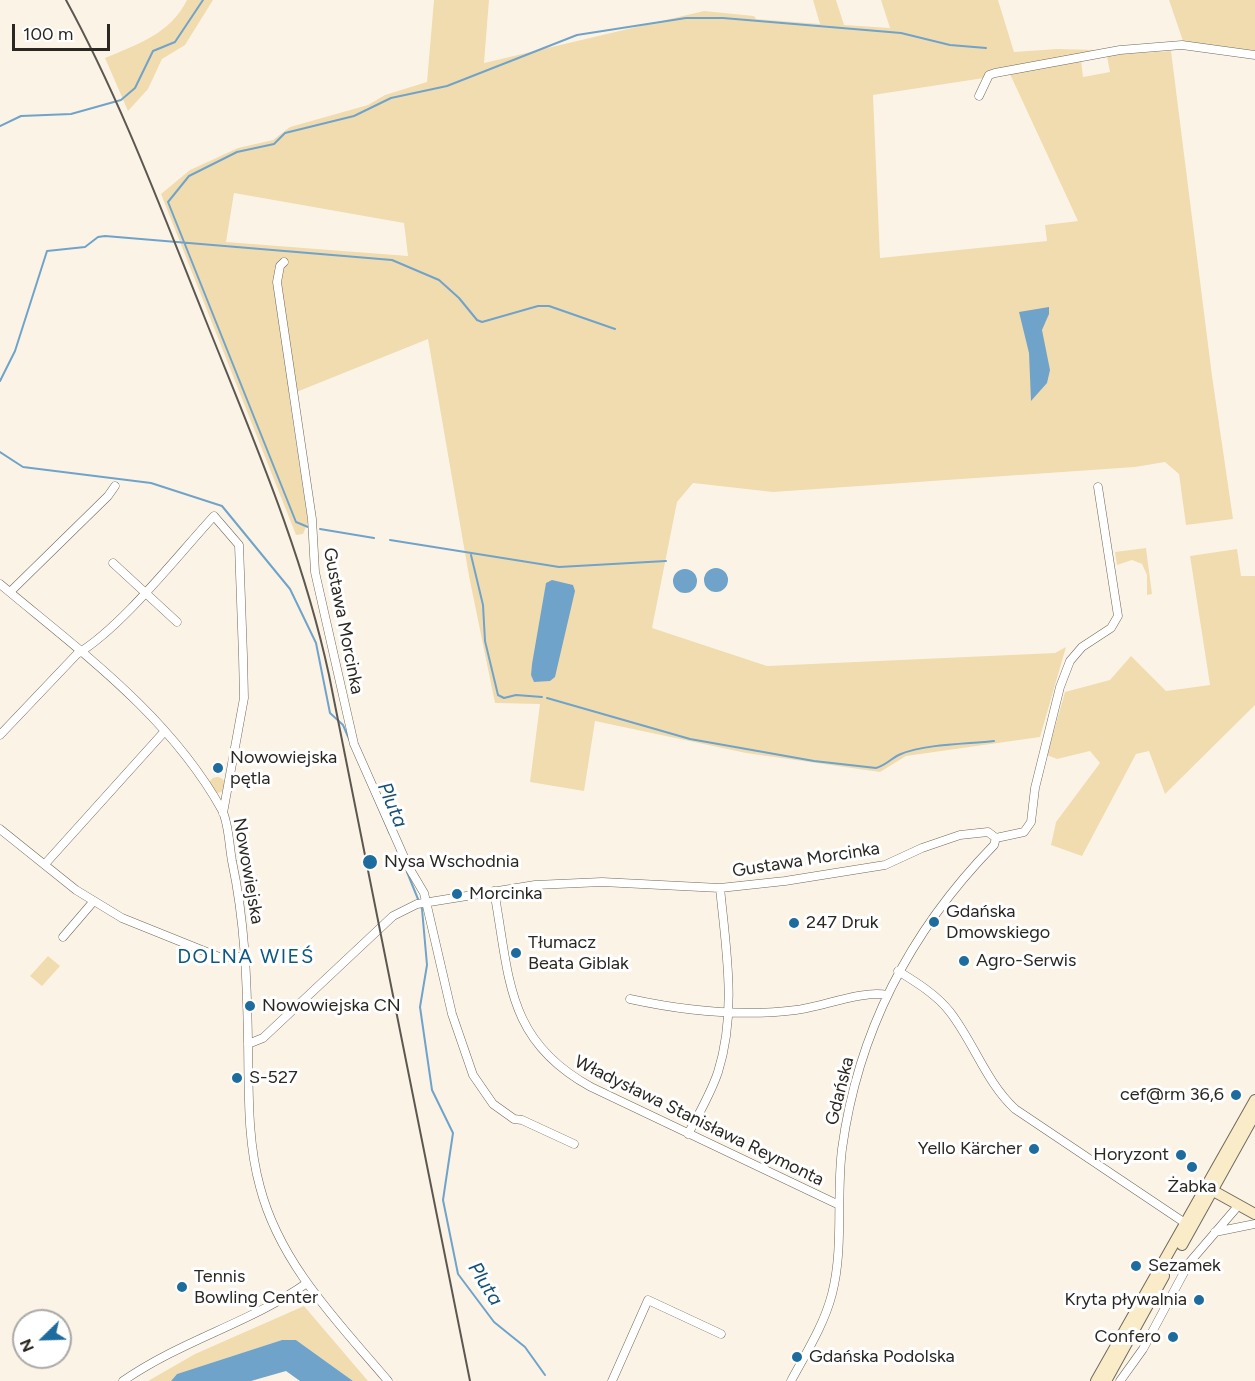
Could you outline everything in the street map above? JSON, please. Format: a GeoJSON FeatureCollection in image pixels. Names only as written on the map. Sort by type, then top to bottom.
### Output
{"type":"FeatureCollection","features":[{"type":"Feature","properties":{"kind":"main road"},"geometry":{"type":"LineString","coordinates":[[1210,1189],[1255,1100]]}},
{"type":"Feature","properties":{"kind":"main road"},"geometry":{"type":"LineString","coordinates":[[1096,1381],[1140,1311],[1255,1114]]}},
{"type":"Feature","properties":{"kind":"main road"},"geometry":{"type":"LineString","coordinates":[[1210,1189],[1255,1214]]}},
{"type":"Feature","properties":{"kind":"main road"},"geometry":{"type":"LineString","coordinates":[[1106,1381],[1140,1311]]}},
{"type":"Feature","properties":{"kind":"street"},"geometry":{"type":"LineString","coordinates":[[979,96],[983,83],[995,73],[1120,50],[1182,45],[1255,56]]}},
{"type":"Feature","properties":{"kind":"street","name":"Gustawa Morcinka"},"geometry":{"type":"LineString","coordinates":[[284,262],[280,266],[277,282],[312,519],[313,558],[347,722],[422,903],[452,1014],[469,1064],[480,1086],[494,1104],[514,1119],[522,1120],[574,1144]]}},
{"type":"Feature","properties":{"kind":"street"},"geometry":{"type":"LineString","coordinates":[[10,592],[108,496],[115,486]]}},
{"type":"Feature","properties":{"kind":"street","name":"Gustawa Morcinka"},"geometry":{"type":"LineString","coordinates":[[248,1044],[263,1038],[393,916],[422,903],[535,885],[602,882],[720,888],[869,869],[960,835],[988,832],[996,838],[1027,830],[1031,822],[1035,788],[1060,687],[1070,661],[1077,651],[1116,622],[1116,601],[1098,487]]}},
{"type":"Feature","properties":{"kind":"street"},"geometry":{"type":"LineString","coordinates":[[0,735],[82,651],[144,592],[214,516],[239,545],[243,656],[244,698],[223,813]]}},
{"type":"Feature","properties":{"kind":"street"},"geometry":{"type":"LineString","coordinates":[[113,563],[177,622]]}},
{"type":"Feature","properties":{"kind":"street","name":"Nowowiejska"},"geometry":{"type":"LineString","coordinates":[[0,584],[82,651],[136,700],[189,761],[223,813],[241,900],[246,957],[249,1107],[260,1186],[280,1240],[307,1283],[388,1381]]}},
{"type":"Feature","properties":{"kind":"street"},"geometry":{"type":"LineString","coordinates":[[45,864],[164,732]]}},
{"type":"Feature","properties":{"kind":"street"},"geometry":{"type":"LineString","coordinates":[[0,828],[93,902],[139,926],[219,957],[246,957]]}},
{"type":"Feature","properties":{"kind":"street","name":"Gdańska"},"geometry":{"type":"LineString","coordinates":[[791,1381],[818,1329],[832,1293],[837,1263],[837,1204],[848,1114],[862,1064],[887,995],[898,971],[952,890],[994,845],[996,838]]}},
{"type":"Feature","properties":{"kind":"street"},"geometry":{"type":"LineString","coordinates":[[688,1134],[718,1072],[729,1013],[720,888]]}},
{"type":"Feature","properties":{"kind":"street","name":"Władysława Stanisława Reymonta"},"geometry":{"type":"LineString","coordinates":[[494,891],[513,996],[522,1021],[539,1047],[574,1078],[837,1204]]}},
{"type":"Feature","properties":{"kind":"street"},"geometry":{"type":"LineString","coordinates":[[63,937],[93,902]]}},
{"type":"Feature","properties":{"kind":"street"},"geometry":{"type":"LineString","coordinates":[[898,971],[934,996],[950,1011],[995,1087],[1015,1109],[1189,1226]]}},
{"type":"Feature","properties":{"kind":"street"},"geometry":{"type":"LineString","coordinates":[[630,999],[673,1007],[729,1013],[797,1010],[874,994],[887,995]]}},
{"type":"Feature","properties":{"kind":"street"},"geometry":{"type":"LineString","coordinates":[[1120,1381],[1143,1349],[1189,1263],[1238,1206]]}},
{"type":"Feature","properties":{"kind":"street"},"geometry":{"type":"LineString","coordinates":[[1215,1232],[1255,1224]]}},
{"type":"Feature","properties":{"kind":"street"},"geometry":{"type":"LineString","coordinates":[[123,1381],[178,1347],[265,1309],[307,1283]]}},
{"type":"Feature","properties":{"kind":"street"},"geometry":{"type":"LineString","coordinates":[[612,1381],[648,1300],[721,1334]]}},
{"type":"Feature","properties":{"kind":"shaded area"},"geometry":{"type":"Polygon","coordinates":[[[187,0],[213,0],[185,45],[162,59],[148,89],[128,111],[105,58],[162,30],[180,12],[187,0]]]}},
{"type":"Feature","properties":{"kind":"shaded area"},"geometry":{"type":"Polygon","coordinates":[[[434,0],[489,0],[484,63],[704,11],[754,16],[756,19],[820,24],[813,0],[836,0],[844,25],[890,28],[881,0],[998,0],[1014,52],[1057,49],[1097,50],[1107,55],[1171,51],[1212,376],[1233,519],[1186,525],[1179,474],[1165,462],[1135,467],[773,492],[693,483],[677,502],[652,628],[767,666],[1055,653],[1066,647],[1040,737],[906,756],[880,772],[746,753],[595,721],[584,791],[530,782],[540,704],[495,703],[469,576],[428,339],[289,395],[308,522],[303,534],[296,535],[161,194],[190,170],[238,148],[273,140],[290,127],[368,105],[385,95],[427,82],[434,0]],[[1107,56],[1081,60],[1083,77],[1110,72],[1107,56]],[[1010,74],[873,95],[880,258],[1047,241],[1045,225],[1078,221],[1010,74]],[[234,193],[226,242],[408,256],[404,223],[234,193]]]}},
{"type":"Feature","properties":{"kind":"shaded area"},"geometry":{"type":"Polygon","coordinates":[[[1169,0],[1255,0],[1255,51],[1183,41],[1169,0]]]}},
{"type":"Feature","properties":{"kind":"shaded area"},"geometry":{"type":"Polygon","coordinates":[[[1146,548],[1152,594],[1147,595],[1147,575],[1142,564],[1132,560],[1117,565],[1115,552],[1146,548]]]}},
{"type":"Feature","properties":{"kind":"shaded area"},"geometry":{"type":"Polygon","coordinates":[[[1237,549],[1241,576],[1255,576],[1255,705],[1165,794],[1149,751],[1136,754],[1082,856],[1051,845],[1056,822],[1100,763],[1090,751],[1057,759],[1047,755],[1065,692],[1110,680],[1131,656],[1166,691],[1210,685],[1190,556],[1237,549]]]}},
{"type":"Feature","properties":{"kind":"shaded area"},"geometry":{"type":"Polygon","coordinates":[[[217,777],[225,785],[217,793],[209,785],[217,777]]]}},
{"type":"Feature","properties":{"kind":"shaded area"},"geometry":{"type":"Polygon","coordinates":[[[48,956],[60,966],[42,986],[30,976],[48,956]]]}},
{"type":"Feature","properties":{"kind":"shaded area"},"geometry":{"type":"Polygon","coordinates":[[[304,1306],[368,1381],[353,1381],[296,1340],[282,1340],[177,1374],[171,1381],[148,1381],[195,1354],[304,1306]]]}},
{"type":"Feature","properties":{"kind":"water"},"geometry":{"type":"Polygon","coordinates":[[[1049,307],[1049,314],[1042,330],[1050,370],[1047,383],[1031,401],[1029,353],[1019,312],[1049,307]]]}},
{"type":"Feature","properties":{"kind":"water"},"geometry":{"type":"Polygon","coordinates":[[[716,568],[725,571],[728,580],[725,589],[716,592],[707,589],[704,580],[707,571],[716,568]]]}},
{"type":"Feature","properties":{"kind":"water"},"geometry":{"type":"Polygon","coordinates":[[[685,569],[694,572],[697,581],[694,590],[685,593],[676,590],[673,581],[676,572],[685,569]]]}},
{"type":"Feature","properties":{"kind":"water"},"geometry":{"type":"Polygon","coordinates":[[[552,580],[573,585],[575,591],[555,677],[550,681],[534,682],[531,675],[532,664],[546,583],[552,580]]]}},
{"type":"Feature","properties":{"kind":"water"},"geometry":{"type":"Polygon","coordinates":[[[282,1340],[296,1340],[353,1381],[300,1381],[286,1371],[251,1381],[171,1381],[177,1374],[282,1340]]]}},
{"type":"Feature","properties":{"kind":"waterway"},"geometry":{"type":"LineString","coordinates":[[0,126],[21,116],[71,114],[121,100],[135,88],[153,51],[175,42],[203,0]]}},
{"type":"Feature","properties":{"kind":"waterway"},"geometry":{"type":"LineString","coordinates":[[308,527],[296,522],[168,202],[189,176],[237,152],[274,144],[285,133],[354,116],[391,98],[447,86],[577,35],[686,18],[723,18],[901,33],[950,45],[986,48]]}},
{"type":"Feature","properties":{"kind":"waterway"},"geometry":{"type":"LineString","coordinates":[[0,381],[15,351],[47,251],[85,247],[98,237],[105,236],[392,260],[439,280],[459,298],[477,320],[482,322],[538,306],[549,306],[615,329]]}},
{"type":"Feature","properties":{"kind":"waterway","name":"Pluta"},"geometry":{"type":"LineString","coordinates":[[0,452],[23,467],[151,483],[222,506],[290,589],[316,643],[330,713],[343,725],[390,834]]}},
{"type":"Feature","properties":{"kind":"waterway"},"geometry":{"type":"LineString","coordinates":[[320,529],[374,538]]}},
{"type":"Feature","properties":{"kind":"waterway"},"geometry":{"type":"LineString","coordinates":[[390,540],[559,567],[666,561]]}},
{"type":"Feature","properties":{"kind":"waterway"},"geometry":{"type":"LineString","coordinates":[[471,555],[483,605],[485,641],[498,695],[504,698],[516,695],[542,697]]}},
{"type":"Feature","properties":{"kind":"waterway"},"geometry":{"type":"LineString","coordinates":[[547,698],[690,739],[814,761],[876,768],[911,751],[934,746],[994,741]]}},
{"type":"Feature","properties":{"kind":"waterway","name":"Pluta"},"geometry":{"type":"LineString","coordinates":[[407,872],[422,909],[427,965],[420,1007],[432,1090],[453,1133],[443,1200],[458,1274],[494,1322],[525,1347],[545,1375]]}},
{"type":"Feature","properties":{"kind":"railway"},"geometry":{"type":"LineString","coordinates":[[66,0],[105,77],[156,196],[257,448],[305,583],[329,675],[470,1381]]}},
{"type":"Feature","properties":{"kind":"place","name":"Nowowiejska pętla"},"geometry":{"type":"Point","coordinates":[218,768]}},
{"type":"Feature","properties":{"kind":"place","name":"Nysa Wschodnia"},"geometry":{"type":"Point","coordinates":[370,862]}},
{"type":"Feature","properties":{"kind":"place","name":"Morcinka"},"geometry":{"type":"Point","coordinates":[457,894]}},
{"type":"Feature","properties":{"kind":"place","name":"Gdańska Dmowskiego"},"geometry":{"type":"Point","coordinates":[934,922]}},
{"type":"Feature","properties":{"kind":"place","name":"247 Druk"},"geometry":{"type":"Point","coordinates":[794,923]}},
{"type":"Feature","properties":{"kind":"place","name":"Tłumacz Beata Giblak"},"geometry":{"type":"Point","coordinates":[516,953]}},
{"type":"Feature","properties":{"kind":"place","name":"Agro-Serwis"},"geometry":{"type":"Point","coordinates":[964,961]}},
{"type":"Feature","properties":{"kind":"place","name":"Nowowiejska CN"},"geometry":{"type":"Point","coordinates":[250,1006]}},
{"type":"Feature","properties":{"kind":"place","name":"S-527"},"geometry":{"type":"Point","coordinates":[237,1078]}},
{"type":"Feature","properties":{"kind":"place","name":"cef@rm 36,6"},"geometry":{"type":"Point","coordinates":[1236,1095]}},
{"type":"Feature","properties":{"kind":"place","name":"Yello Kärcher"},"geometry":{"type":"Point","coordinates":[1034,1149]}},
{"type":"Feature","properties":{"kind":"place","name":"Horyzont"},"geometry":{"type":"Point","coordinates":[1181,1155]}},
{"type":"Feature","properties":{"kind":"place","name":"Żabka"},"geometry":{"type":"Point","coordinates":[1192,1167]}},
{"type":"Feature","properties":{"kind":"place","name":"Sezamek"},"geometry":{"type":"Point","coordinates":[1136,1266]}},
{"type":"Feature","properties":{"kind":"place","name":"Tennis Bowling Center"},"geometry":{"type":"Point","coordinates":[182,1287]}},
{"type":"Feature","properties":{"kind":"place","name":"Kryta pływalnia"},"geometry":{"type":"Point","coordinates":[1199,1300]}},
{"type":"Feature","properties":{"kind":"place","name":"Confero"},"geometry":{"type":"Point","coordinates":[1173,1337]}},
{"type":"Feature","properties":{"kind":"place","name":"Gdańska Podolska"},"geometry":{"type":"Point","coordinates":[797,1357]}},
{"type":"Feature","properties":{"kind":"district","name":"DOLNA WIEŚ"},"geometry":{"type":"Point","coordinates":[246,957]}}]}
